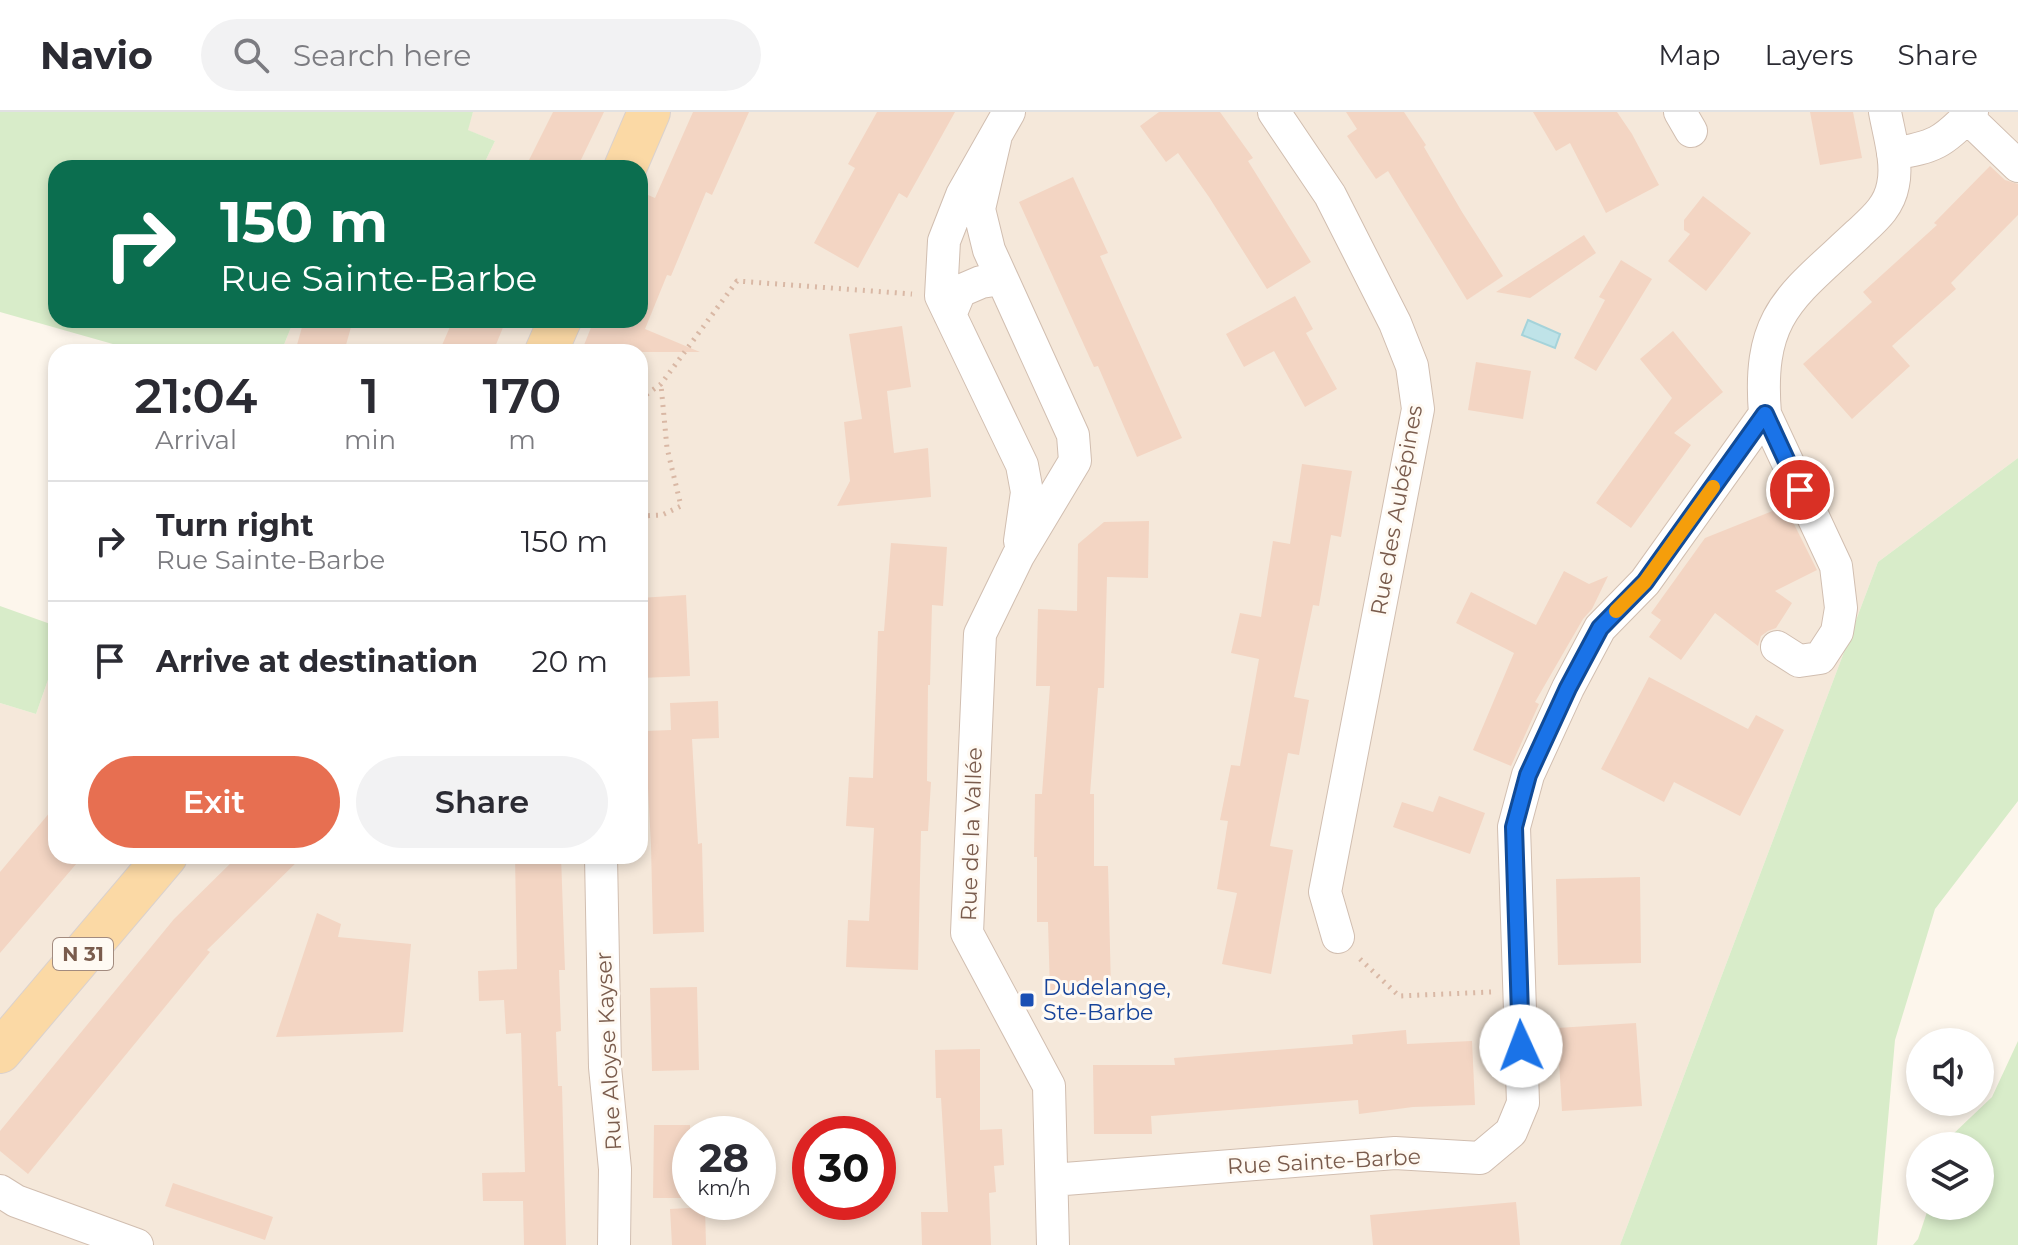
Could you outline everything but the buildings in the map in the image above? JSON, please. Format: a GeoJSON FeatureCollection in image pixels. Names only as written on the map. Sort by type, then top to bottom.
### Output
{"type":"FeatureCollection","features":[{"type":"Feature","properties":{"kind":"main road"},"geometry":{"type":"LineString","coordinates":[[628,160],[649,112]]}},
{"type":"Feature","properties":{"kind":"main road","name":"N 31"},"geometry":{"type":"LineString","coordinates":[[0,1052],[159,864]]}},
{"type":"Feature","properties":{"kind":"street","name":"Rue des Aubépines"},"geometry":{"type":"LineString","coordinates":[[1274,112],[1330,195],[1395,323],[1412,366],[1418,409],[1325,892],[1338,937]]}},
{"type":"Feature","properties":{"kind":"street"},"geometry":{"type":"LineString","coordinates":[[1777,647],[1799,661],[1820,658],[1837,632],[1841,608],[1836,566],[1765,414],[1763,384],[1766,349],[1775,320],[1796,292],[1883,211],[1894,184],[1893,154],[1885,112]]}},
{"type":"Feature","properties":{"kind":"street"},"geometry":{"type":"LineString","coordinates":[[1893,154],[1928,148],[1950,136],[1970,115],[2018,166]]}},
{"type":"Feature","properties":{"kind":"street","name":"Rue de la Vallée"},"geometry":{"type":"LineString","coordinates":[[1002,126],[979,209],[989,250],[1001,279],[1073,435],[1075,461],[1018,556],[980,634],[967,933],[1049,1086],[1053,1245]]}},
{"type":"Feature","properties":{"kind":"street","name":"Rue de la Vallée"},"geometry":{"type":"LineString","coordinates":[[1002,126],[962,195],[944,241],[945,306],[1022,465],[1027,492],[1018,556]]}},
{"type":"Feature","properties":{"kind":"street"},"geometry":{"type":"LineString","coordinates":[[945,306],[960,291],[981,282],[1001,279]]}},
{"type":"Feature","properties":{"kind":"street","name":"Rue Sainte-Barbe"},"geometry":{"type":"LineString","coordinates":[[1052,1180],[1395,1153],[1480,1158],[1511,1132],[1523,1103],[1514,827],[1528,775],[1600,628],[1645,582],[1765,414]]}},
{"type":"Feature","properties":{"kind":"street"},"geometry":{"type":"LineString","coordinates":[[1022,465],[1041,470],[1059,469],[1075,461]]}},
{"type":"Feature","properties":{"kind":"street","name":"Rue Aloyse Kayser"},"geometry":{"type":"LineString","coordinates":[[601,864],[605,1067],[615,1169],[614,1245]]}},
{"type":"Feature","properties":{"kind":"street"},"geometry":{"type":"LineString","coordinates":[[0,1191],[16,1201],[137,1245]]}},
{"type":"Feature","properties":{"kind":"path"},"geometry":{"type":"LineString","coordinates":[[648,393],[661,384],[737,281],[945,306]]}},
{"type":"Feature","properties":{"kind":"path"},"geometry":{"type":"LineString","coordinates":[[648,516],[662,515],[681,506],[667,448],[661,384]]}},
{"type":"Feature","properties":{"kind":"path"},"geometry":{"type":"LineString","coordinates":[[1338,937],[1399,996],[1520,990]]}},
{"type":"Feature","properties":{"kind":"shaded area"},"geometry":{"type":"Polygon","coordinates":[[[473,112],[2018,112],[2018,458],[1878,562],[1620,1245],[0,1245],[0,703],[36,714],[48,680],[48,864],[648,864],[648,344],[284,344],[291,328],[648,328],[648,160],[486,160],[495,141],[467,130],[473,112]]]}},
{"type":"Feature","properties":{"kind":"green space"},"geometry":{"type":"Polygon","coordinates":[[[0,112],[473,112],[468,130],[495,141],[486,160],[48,160],[48,326],[0,312],[0,112]]]}},
{"type":"Feature","properties":{"kind":"green space"},"geometry":{"type":"Polygon","coordinates":[[[56,328],[291,328],[284,344],[113,344],[56,328]]]}},
{"type":"Feature","properties":{"kind":"green space"},"geometry":{"type":"Polygon","coordinates":[[[2018,458],[2018,801],[1935,909],[1895,1040],[1877,1245],[1620,1245],[1878,562],[2018,458]]]}},
{"type":"Feature","properties":{"kind":"green space"},"geometry":{"type":"Polygon","coordinates":[[[0,606],[48,623],[48,680],[36,714],[0,703],[0,606]]]}},
{"type":"Feature","properties":{"kind":"green space"},"geometry":{"type":"Polygon","coordinates":[[[2018,1041],[2018,1245],[1913,1245],[1924,1220],[1994,1220],[1994,1132],[1955,1132],[1972,1116],[1994,1116],[1994,1093],[2018,1041]]]}},
{"type":"Feature","properties":{"kind":"water"},"geometry":{"type":"Polygon","coordinates":[[[1528,320],[1560,334],[1555,348],[1522,335],[1528,320]]]}},
{"type":"Feature","properties":{"kind":"slow traffic"},"geometry":{"type":"LineString","coordinates":[[1616,611],[1645,582],[1713,487]]}},
{"type":"Feature","properties":{"kind":"place","name":"Dudelange, Ste-Barbe"},"geometry":{"type":"Point","coordinates":[1027,1000]}},
{"type":"Feature","properties":{"kind":"route"},"geometry":{"type":"LineString","coordinates":[[1521,1046],[1514,827],[1528,775],[1568,688],[1600,628],[1645,582],[1765,414],[1800,490]]}}]}
